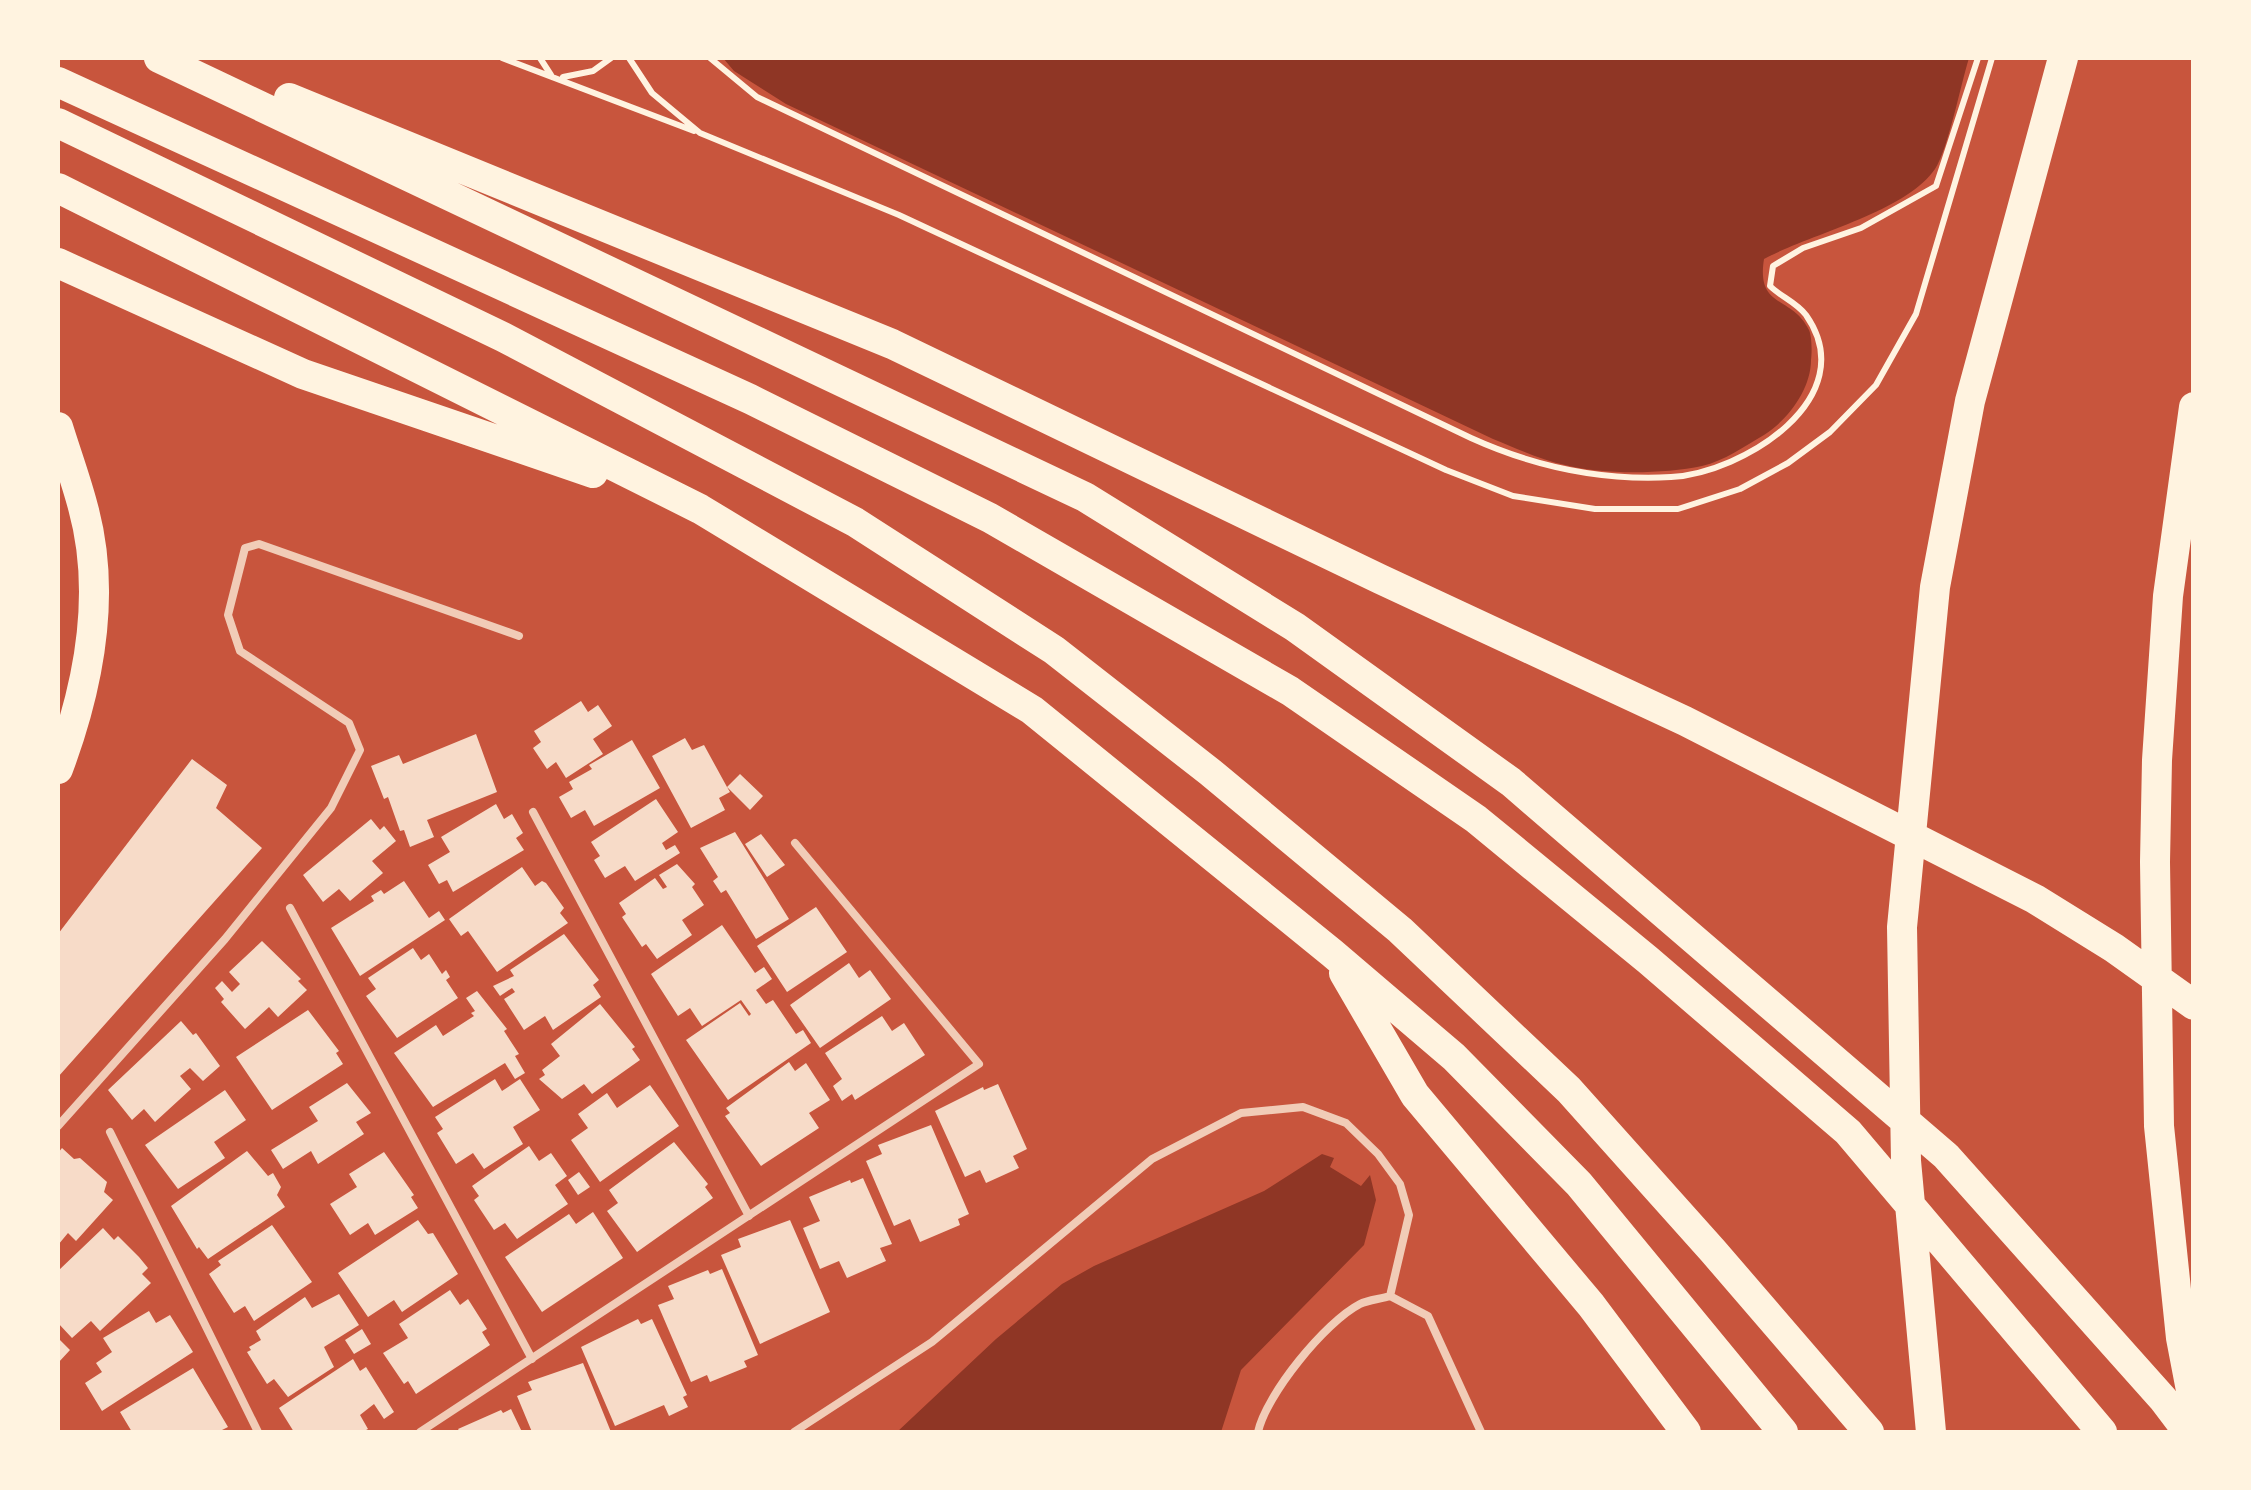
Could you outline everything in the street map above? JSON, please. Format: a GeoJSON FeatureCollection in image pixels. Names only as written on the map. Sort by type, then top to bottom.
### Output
{"type":"FeatureCollection","features":[{"type":"Feature","properties":{"kind":"highway"},"geometry":{"type":"LineString","coordinates":[[159,58],[1084,497],[1296,627],[1511,782],[1946,1156],[2188,1432]]}},
{"type":"Feature","properties":{"kind":"highway"},"geometry":{"type":"LineString","coordinates":[[189,58],[892,344],[1730,744],[2035,899],[2114,948],[2194,1005]]}},
{"type":"Feature","properties":{"kind":"highway"},"geometry":{"type":"LineString","coordinates":[[1931,1432],[1906,1161],[1902,927],[1934,587],[1970,401],[2063,58]]}},
{"type":"Feature","properties":{"kind":"highway"},"geometry":{"type":"LineString","coordinates":[[58,82],[784,416],[990,518],[1290,690],[1476,819],[1848,1132],[2102,1432]]}},
{"type":"Feature","properties":{"kind":"highway"},"geometry":{"type":"LineString","coordinates":[[58,123],[503,337],[855,522],[1054,650],[1210,772],[1400,930],[1569,1090],[1869,1432]]}},
{"type":"Feature","properties":{"kind":"highway"},"geometry":{"type":"LineString","coordinates":[[58,188],[700,509],[1032,710],[1454,1057],[1579,1184],[1783,1432]]}},
{"type":"Feature","properties":{"kind":"highway"},"geometry":{"type":"LineString","coordinates":[[58,264],[303,374],[700,509]]}},
{"type":"Feature","properties":{"kind":"highway"},"geometry":{"type":"LineString","coordinates":[[2194,407],[2168,596],[2156,760],[2160,1126],[2181,1338],[2194,1406]]}},
{"type":"Feature","properties":{"kind":"highway"},"geometry":{"type":"LineString","coordinates":[[58,426],[84,509],[94,576],[90,658],[78,716],[58,769]]}},
{"type":"Feature","properties":{"kind":"highway"},"geometry":{"type":"LineString","coordinates":[[1332,953],[1414,1096],[1591,1305],[1686,1432]]}},
{"type":"Feature","properties":{"kind":"lane"},"geometry":{"type":"LineString","coordinates":[[58,1126],[225,940],[320,822],[360,750],[348,723],[240,651],[228,615],[244,548],[259,544],[518,636]]}},
{"type":"Feature","properties":{"kind":"lane"},"geometry":{"type":"LineString","coordinates":[[533,812],[749,1216]]}},
{"type":"Feature","properties":{"kind":"lane"},"geometry":{"type":"LineString","coordinates":[[420,1432],[979,1064],[794,843]]}},
{"type":"Feature","properties":{"kind":"lane"},"geometry":{"type":"LineString","coordinates":[[290,908],[532,1359]]}},
{"type":"Feature","properties":{"kind":"lane"},"geometry":{"type":"LineString","coordinates":[[794,1432],[932,1342],[1152,1158],[1241,1113],[1303,1106],[1346,1123],[1378,1154],[1400,1184],[1409,1215],[1390,1296]]}},
{"type":"Feature","properties":{"kind":"lane"},"geometry":{"type":"LineString","coordinates":[[110,1132],[258,1432]]}},
{"type":"Feature","properties":{"kind":"lane"},"geometry":{"type":"LineString","coordinates":[[1258,1432],[1262,1414],[1316,1340],[1360,1304],[1390,1296],[1428,1316],[1481,1432]]}},
{"type":"Feature","properties":{"kind":"path"},"geometry":{"type":"LineString","coordinates":[[502,58],[700,133],[898,215],[1446,470],[1513,496],[1595,510],[1678,509],[1740,489],[1788,463],[1830,432],[1876,385],[1916,314],[1992,58]]}},
{"type":"Feature","properties":{"kind":"path"},"geometry":{"type":"LineString","coordinates":[[540,58],[554,77]]}},
{"type":"Feature","properties":{"kind":"path"},"geometry":{"type":"LineString","coordinates":[[593,71],[602,58]]}},
{"type":"Feature","properties":{"kind":"path"},"geometry":{"type":"LineString","coordinates":[[554,77],[578,77],[610,58]]}},
{"type":"Feature","properties":{"kind":"path"},"geometry":{"type":"LineString","coordinates":[[629,58],[652,92],[700,133]]}},
{"type":"Feature","properties":{"kind":"path"},"geometry":{"type":"LineString","coordinates":[[710,58],[758,97],[1470,438],[1558,470],[1639,478],[1676,477],[1727,464],[1775,438],[1794,420],[1817,378],[1818,346],[1806,315],[1770,286],[1773,266],[1788,254],[1861,228],[1936,186],[1978,58]]}},
{"type":"Feature","properties":{"kind":"shaded area"},"geometry":{"type":"Polygon","coordinates":[[[723,58],[1969,58],[1945,147],[1935,169],[1921,184],[1880,210],[1764,259],[1765,286],[1802,319],[1811,337],[1807,382],[1789,412],[1764,435],[1718,461],[1687,469],[1634,472],[1556,463],[1493,439],[786,104],[734,71],[723,58]]]}},
{"type":"Feature","properties":{"kind":"shaded area"},"geometry":{"type":"Polygon","coordinates":[[[1322,1154],[1334,1158],[1330,1167],[1361,1186],[1370,1175],[1376,1200],[1364,1245],[1241,1370],[1221,1432],[897,1432],[996,1339],[1062,1284],[1264,1191],[1322,1154]]]}},
{"type":"Feature","properties":{"kind":"building"},"geometry":{"type":"Polygon","coordinates":[[[581,701],[588,712],[598,705],[612,726],[593,739],[603,754],[566,778],[556,762],[547,769],[533,748],[541,742],[534,731],[581,701]]]}},
{"type":"Feature","properties":{"kind":"building"},"geometry":{"type":"Polygon","coordinates":[[[476,734],[497,792],[427,820],[434,837],[410,847],[371,766],[399,755],[403,764],[476,734]]]}},
{"type":"Feature","properties":{"kind":"building"},"geometry":{"type":"Polygon","coordinates":[[[685,738],[692,750],[704,745],[730,792],[719,798],[725,810],[691,828],[652,756],[685,738]]]}},
{"type":"Feature","properties":{"kind":"building"},"geometry":{"type":"Polygon","coordinates":[[[632,740],[660,788],[594,826],[585,810],[571,818],[559,797],[573,789],[569,782],[592,769],[589,765],[632,740]]]}},
{"type":"Feature","properties":{"kind":"building"},"geometry":{"type":"Polygon","coordinates":[[[192,759],[227,785],[216,808],[262,848],[58,1077],[58,934],[192,759]]]}},
{"type":"Feature","properties":{"kind":"building"},"geometry":{"type":"Polygon","coordinates":[[[740,774],[763,796],[750,810],[727,787],[740,774]]]}},
{"type":"Feature","properties":{"kind":"building"},"geometry":{"type":"Polygon","coordinates":[[[656,799],[678,832],[662,843],[666,850],[675,845],[680,853],[635,881],[625,866],[605,878],[594,860],[600,856],[591,842],[656,799]]]}},
{"type":"Feature","properties":{"kind":"building"},"geometry":{"type":"Polygon","coordinates":[[[496,804],[504,819],[512,814],[523,833],[516,838],[524,850],[453,892],[447,880],[439,884],[428,865],[450,852],[441,837],[496,804]]]}},
{"type":"Feature","properties":{"kind":"building"},"geometry":{"type":"Polygon","coordinates":[[[371,819],[380,830],[384,826],[396,841],[372,861],[383,873],[350,901],[339,889],[323,902],[303,875],[371,819]]]}},
{"type":"Feature","properties":{"kind":"building"},"geometry":{"type":"Polygon","coordinates":[[[735,832],[789,919],[756,939],[726,890],[721,893],[713,881],[718,877],[700,848],[735,832]]]}},
{"type":"Feature","properties":{"kind":"building"},"geometry":{"type":"Polygon","coordinates":[[[761,834],[785,865],[767,877],[745,844],[761,834]]]}},
{"type":"Feature","properties":{"kind":"building"},"geometry":{"type":"Polygon","coordinates":[[[677,864],[695,884],[692,887],[704,905],[682,920],[692,935],[657,959],[646,944],[642,947],[622,917],[626,914],[619,903],[655,878],[663,889],[667,887],[659,875],[677,864]]]}},
{"type":"Feature","properties":{"kind":"building"},"geometry":{"type":"Polygon","coordinates":[[[522,867],[535,886],[546,883],[564,908],[560,913],[568,923],[497,972],[468,931],[461,936],[449,919],[522,867]]]}},
{"type":"Feature","properties":{"kind":"building"},"geometry":{"type":"Polygon","coordinates":[[[404,881],[429,918],[439,911],[445,920],[360,976],[331,928],[374,901],[371,896],[381,890],[384,894],[404,881]]]}},
{"type":"Feature","properties":{"kind":"building"},"geometry":{"type":"Polygon","coordinates":[[[816,907],[847,952],[787,992],[757,946],[816,907]]]}},
{"type":"Feature","properties":{"kind":"building"},"geometry":{"type":"Polygon","coordinates":[[[722,925],[755,973],[764,967],[772,979],[756,990],[766,1004],[773,1000],[796,1034],[803,1030],[811,1043],[728,1100],[686,1040],[740,1003],[751,1014],[741,1000],[702,1026],[690,1008],[678,1016],[651,974],[722,925]]]}},
{"type":"Feature","properties":{"kind":"building"},"geometry":{"type":"Polygon","coordinates":[[[564,934],[599,980],[593,985],[601,997],[553,1030],[545,1016],[524,1030],[504,999],[515,992],[512,988],[500,996],[493,986],[514,976],[510,970],[564,934]]]}},
{"type":"Feature","properties":{"kind":"building"},"geometry":{"type":"Polygon","coordinates":[[[262,941],[301,979],[298,981],[307,990],[278,1017],[269,1007],[245,1029],[221,1002],[224,999],[215,988],[222,981],[232,992],[240,984],[229,972],[262,941]]]}},
{"type":"Feature","properties":{"kind":"building"},"geometry":{"type":"Polygon","coordinates":[[[413,948],[421,960],[429,954],[442,974],[446,970],[450,977],[446,980],[458,998],[397,1038],[366,996],[376,989],[368,978],[413,948]]]}},
{"type":"Feature","properties":{"kind":"building"},"geometry":{"type":"Polygon","coordinates":[[[849,963],[859,978],[870,970],[891,999],[820,1048],[790,1005],[849,963]]]}},
{"type":"Feature","properties":{"kind":"building"},"geometry":{"type":"Polygon","coordinates":[[[477,991],[507,1029],[504,1031],[519,1054],[515,1056],[525,1073],[515,1079],[505,1063],[433,1107],[394,1053],[436,1025],[443,1036],[474,1016],[466,998],[477,991]]]}},
{"type":"Feature","properties":{"kind":"building"},"geometry":{"type":"Polygon","coordinates":[[[600,1004],[635,1047],[632,1049],[640,1060],[592,1094],[584,1084],[562,1099],[539,1079],[545,1075],[542,1070],[560,1056],[551,1044],[600,1004]]]}},
{"type":"Feature","properties":{"kind":"building"},"geometry":{"type":"Polygon","coordinates":[[[308,1010],[339,1051],[336,1053],[343,1064],[272,1110],[236,1057],[308,1010]]]}},
{"type":"Feature","properties":{"kind":"building"},"geometry":{"type":"Polygon","coordinates":[[[882,1016],[892,1031],[904,1023],[925,1055],[855,1100],[852,1094],[842,1101],[833,1086],[842,1079],[825,1053],[882,1016]]]}},
{"type":"Feature","properties":{"kind":"building"},"geometry":{"type":"Polygon","coordinates":[[[181,1021],[193,1035],[196,1033],[220,1066],[203,1081],[190,1068],[180,1076],[191,1089],[155,1122],[144,1109],[132,1120],[108,1090],[181,1021]]]}},
{"type":"Feature","properties":{"kind":"building"},"geometry":{"type":"Polygon","coordinates":[[[789,1062],[795,1071],[806,1063],[830,1100],[809,1113],[819,1128],[761,1166],[725,1116],[730,1113],[726,1108],[789,1062]]]}},
{"type":"Feature","properties":{"kind":"building"},"geometry":{"type":"Polygon","coordinates":[[[495,1079],[502,1091],[520,1079],[540,1110],[513,1127],[523,1144],[484,1169],[473,1153],[456,1164],[437,1133],[443,1129],[435,1117],[495,1079]]]}},
{"type":"Feature","properties":{"kind":"building"},"geometry":{"type":"Polygon","coordinates":[[[347,1083],[371,1113],[356,1122],[364,1134],[318,1164],[311,1151],[283,1169],[271,1150],[318,1121],[309,1107],[347,1083]]]}},
{"type":"Feature","properties":{"kind":"building"},"geometry":{"type":"Polygon","coordinates":[[[998,1084],[1027,1149],[1013,1156],[1019,1168],[986,1183],[980,1170],[965,1177],[935,1111],[983,1087],[984,1090],[998,1084]]]}},
{"type":"Feature","properties":{"kind":"building"},"geometry":{"type":"Polygon","coordinates":[[[650,1085],[679,1126],[600,1182],[571,1140],[588,1128],[578,1114],[607,1093],[617,1108],[650,1085]]]}},
{"type":"Feature","properties":{"kind":"building"},"geometry":{"type":"Polygon","coordinates":[[[225,1090],[246,1120],[214,1142],[225,1158],[178,1189],[145,1145],[225,1090]]]}},
{"type":"Feature","properties":{"kind":"building"},"geometry":{"type":"Polygon","coordinates":[[[931,1125],[969,1214],[958,1219],[960,1225],[920,1242],[910,1219],[894,1226],[866,1161],[882,1154],[878,1145],[931,1125]]]}},
{"type":"Feature","properties":{"kind":"building"},"geometry":{"type":"Polygon","coordinates":[[[674,1142],[708,1184],[705,1187],[713,1198],[637,1252],[607,1211],[618,1203],[609,1190],[674,1142]]]}},
{"type":"Feature","properties":{"kind":"building"},"geometry":{"type":"Polygon","coordinates":[[[529,1146],[539,1161],[551,1153],[567,1176],[555,1185],[568,1204],[517,1239],[505,1223],[494,1230],[474,1200],[479,1196],[472,1186],[529,1146]]]}},
{"type":"Feature","properties":{"kind":"building"},"geometry":{"type":"Polygon","coordinates":[[[62,1148],[107,1182],[104,1192],[113,1200],[76,1241],[68,1233],[58,1245],[58,1153],[62,1148]]]}},
{"type":"Feature","properties":{"kind":"building"},"geometry":{"type":"Polygon","coordinates":[[[247,1151],[268,1176],[273,1173],[281,1187],[277,1195],[285,1207],[208,1259],[197,1249],[171,1206],[247,1151]]]}},
{"type":"Feature","properties":{"kind":"building"},"geometry":{"type":"Polygon","coordinates":[[[384,1152],[414,1195],[411,1197],[418,1208],[375,1235],[368,1223],[350,1235],[330,1204],[357,1187],[349,1174],[384,1152]]]}},
{"type":"Feature","properties":{"kind":"building"},"geometry":{"type":"Polygon","coordinates":[[[579,1172],[590,1187],[578,1195],[568,1180],[579,1172]]]}},
{"type":"Feature","properties":{"kind":"building"},"geometry":{"type":"Polygon","coordinates":[[[863,1178],[892,1244],[880,1248],[886,1261],[847,1278],[839,1261],[820,1269],[803,1228],[820,1221],[809,1197],[863,1178]]]}},
{"type":"Feature","properties":{"kind":"building"},"geometry":{"type":"Polygon","coordinates":[[[593,1212],[623,1258],[542,1312],[505,1257],[569,1214],[576,1224],[593,1212]]]}},
{"type":"Feature","properties":{"kind":"building"},"geometry":{"type":"Polygon","coordinates":[[[418,1220],[428,1234],[433,1233],[458,1274],[402,1312],[394,1300],[368,1317],[338,1273],[418,1220]]]}},
{"type":"Feature","properties":{"kind":"building"},"geometry":{"type":"Polygon","coordinates":[[[790,1220],[830,1312],[760,1344],[721,1255],[741,1247],[738,1239],[790,1220]]]}},
{"type":"Feature","properties":{"kind":"building"},"geometry":{"type":"Polygon","coordinates":[[[272,1225],[312,1282],[254,1321],[245,1306],[234,1313],[209,1274],[221,1265],[218,1261],[272,1225]]]}},
{"type":"Feature","properties":{"kind":"building"},"geometry":{"type":"Polygon","coordinates":[[[103,1228],[114,1240],[118,1236],[139,1257],[148,1268],[142,1274],[151,1283],[100,1331],[91,1321],[72,1338],[58,1323],[58,1271],[103,1228]]]}},
{"type":"Feature","properties":{"kind":"building"},"geometry":{"type":"Polygon","coordinates":[[[722,1269],[758,1355],[744,1361],[747,1367],[710,1382],[707,1375],[691,1382],[658,1305],[674,1299],[668,1286],[708,1270],[710,1274],[722,1269]]]}},
{"type":"Feature","properties":{"kind":"building"},"geometry":{"type":"Polygon","coordinates":[[[450,1290],[460,1305],[468,1299],[487,1329],[482,1332],[490,1345],[416,1394],[408,1381],[404,1384],[383,1353],[408,1338],[399,1324],[450,1290]]]}},
{"type":"Feature","properties":{"kind":"building"},"geometry":{"type":"Polygon","coordinates":[[[339,1294],[359,1325],[324,1347],[334,1367],[288,1397],[274,1379],[267,1384],[247,1352],[261,1340],[256,1331],[305,1297],[312,1308],[339,1294]]]}},
{"type":"Feature","properties":{"kind":"building"},"geometry":{"type":"Polygon","coordinates":[[[149,1311],[156,1323],[170,1315],[193,1352],[102,1411],[85,1383],[102,1372],[96,1363],[112,1352],[103,1338],[149,1311]]]}},
{"type":"Feature","properties":{"kind":"building"},"geometry":{"type":"Polygon","coordinates":[[[638,1319],[641,1324],[652,1319],[687,1395],[683,1397],[688,1407],[669,1416],[664,1405],[615,1426],[581,1347],[638,1319]]]}},
{"type":"Feature","properties":{"kind":"building"},"geometry":{"type":"Polygon","coordinates":[[[362,1329],[371,1344],[354,1354],[345,1340],[362,1329]]]}},
{"type":"Feature","properties":{"kind":"building"},"geometry":{"type":"Polygon","coordinates":[[[58,1338],[70,1350],[58,1363],[58,1338]]]}},
{"type":"Feature","properties":{"kind":"building"},"geometry":{"type":"Polygon","coordinates":[[[353,1359],[360,1371],[366,1367],[394,1412],[384,1419],[374,1404],[360,1415],[368,1429],[362,1432],[294,1432],[279,1408],[353,1359]]]}},
{"type":"Feature","properties":{"kind":"building"},"geometry":{"type":"Polygon","coordinates":[[[583,1363],[611,1432],[532,1432],[517,1396],[532,1390],[528,1382],[583,1363]]]}},
{"type":"Feature","properties":{"kind":"building"},"geometry":{"type":"Polygon","coordinates":[[[193,1368],[228,1427],[218,1432],[132,1432],[120,1412],[193,1368]]]}},
{"type":"Feature","properties":{"kind":"building"},"geometry":{"type":"Polygon","coordinates":[[[511,1409],[522,1432],[458,1429],[501,1410],[503,1413],[511,1409]]]}}]}
